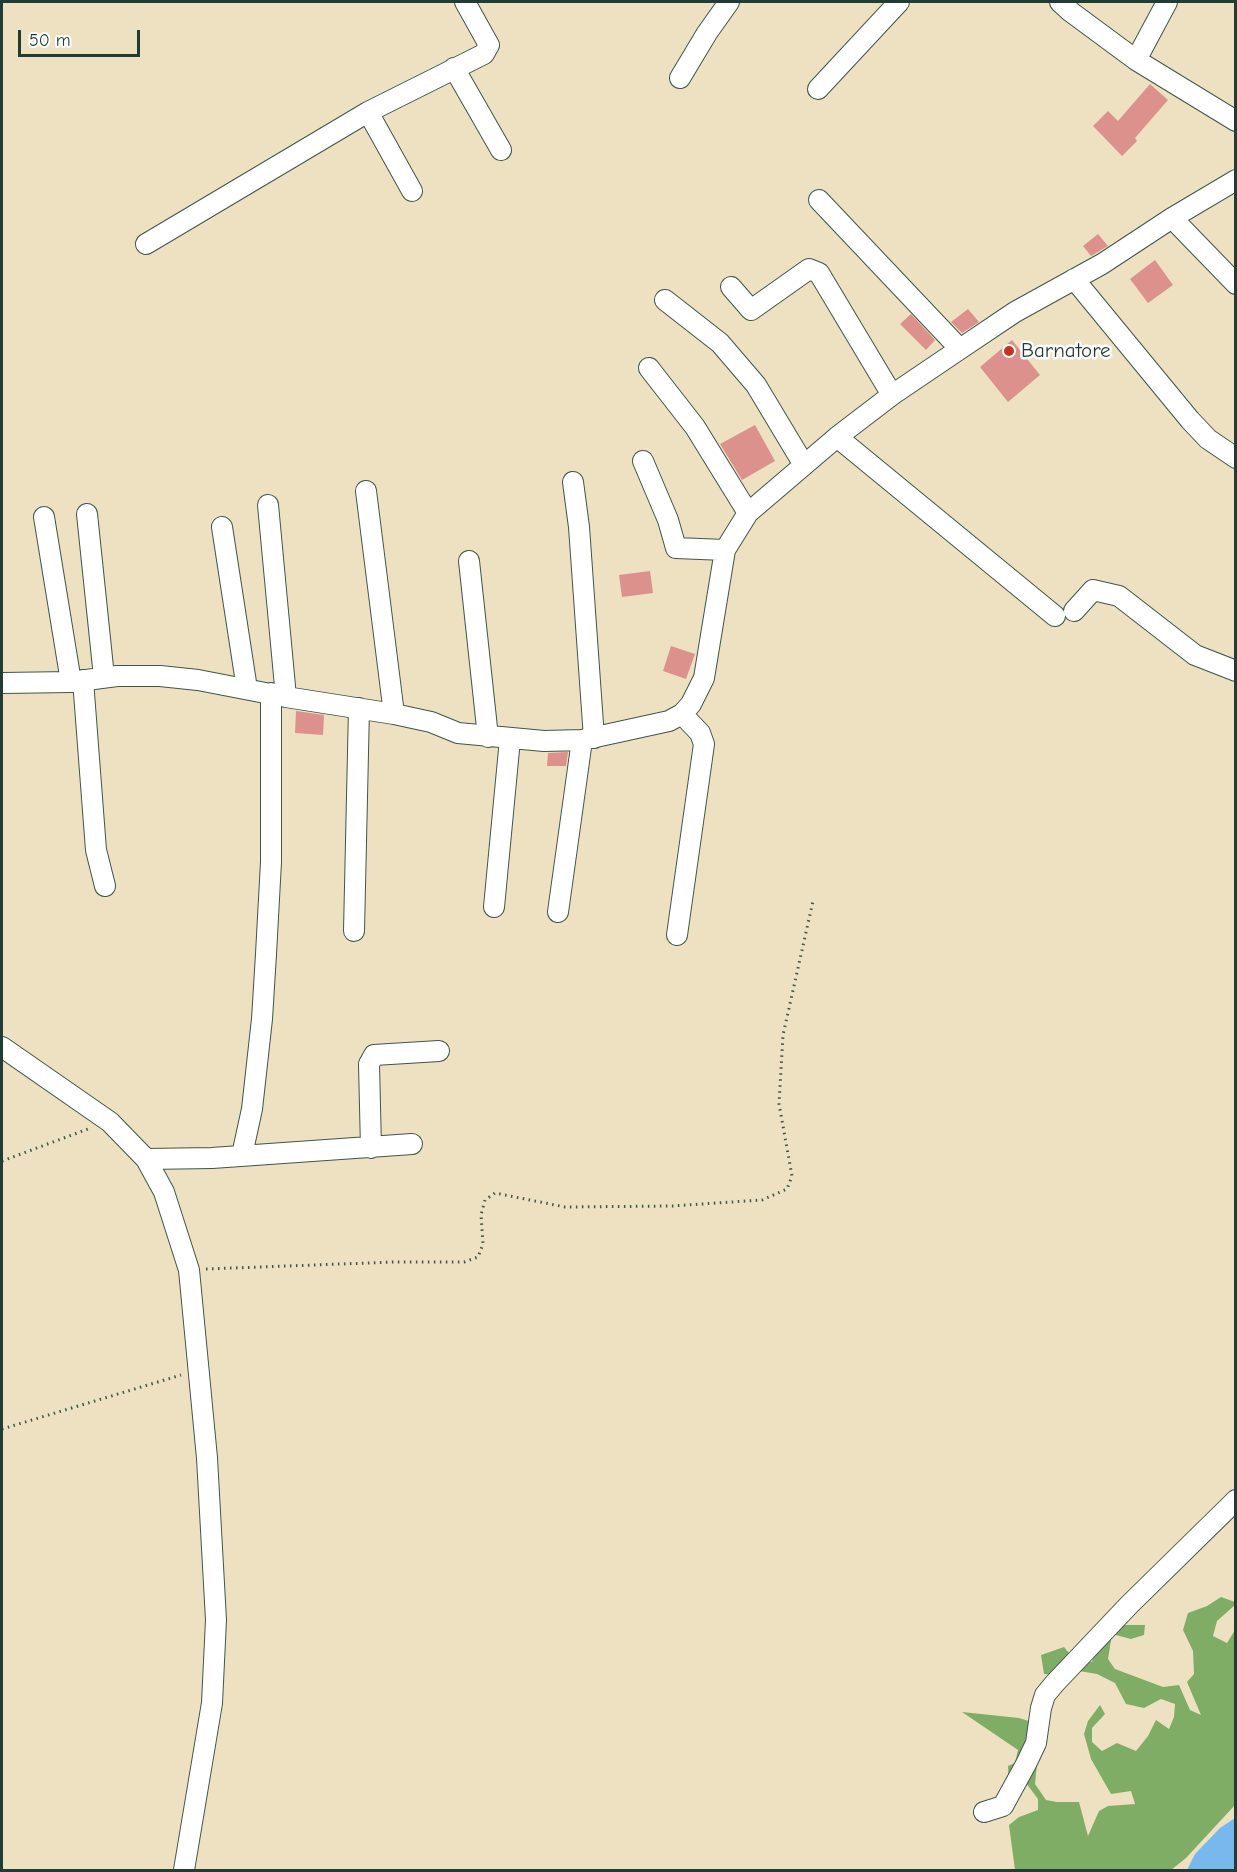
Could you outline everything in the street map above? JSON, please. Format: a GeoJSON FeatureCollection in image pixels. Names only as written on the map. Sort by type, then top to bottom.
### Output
{"type":"FeatureCollection","features":[{"type":"Feature","properties":{"kind":"street"},"geometry":{"type":"LineString","coordinates":[[146,244],[368,112],[484,54],[489,45],[465,2]]}},
{"type":"Feature","properties":{"kind":"street"},"geometry":{"type":"LineString","coordinates":[[680,78],[729,2]]}},
{"type":"Feature","properties":{"kind":"street"},"geometry":{"type":"LineString","coordinates":[[818,89],[899,2]]}},
{"type":"Feature","properties":{"kind":"street"},"geometry":{"type":"LineString","coordinates":[[1060,2],[1136,60],[1236,121]]}},
{"type":"Feature","properties":{"kind":"street"},"geometry":{"type":"LineString","coordinates":[[1136,60],[1167,2]]}},
{"type":"Feature","properties":{"kind":"street"},"geometry":{"type":"LineString","coordinates":[[454,68],[501,150]]}},
{"type":"Feature","properties":{"kind":"street"},"geometry":{"type":"LineString","coordinates":[[368,112],[411,191]]}},
{"type":"Feature","properties":{"kind":"street"},"geometry":{"type":"LineString","coordinates":[[2,683],[160,675],[394,714],[431,722],[458,733],[544,741],[588,739],[669,721],[682,714],[691,704],[704,678],[725,550],[748,513],[837,436],[892,395],[1015,312],[1102,264],[1236,180]]}},
{"type":"Feature","properties":{"kind":"street"},"geometry":{"type":"LineString","coordinates":[[819,200],[960,349]]}},
{"type":"Feature","properties":{"kind":"street"},"geometry":{"type":"LineString","coordinates":[[1172,218],[1236,284]]}},
{"type":"Feature","properties":{"kind":"street"},"geometry":{"type":"LineString","coordinates":[[731,286],[751,310],[809,269],[819,273],[892,395]]}},
{"type":"Feature","properties":{"kind":"street"},"geometry":{"type":"LineString","coordinates":[[1074,279],[1190,420],[1208,439],[1236,458]]}},
{"type":"Feature","properties":{"kind":"street"},"geometry":{"type":"LineString","coordinates":[[665,300],[720,343],[756,385],[804,465]]}},
{"type":"Feature","properties":{"kind":"street"},"geometry":{"type":"LineString","coordinates":[[649,368],[695,427],[748,513]]}},
{"type":"Feature","properties":{"kind":"street"},"geometry":{"type":"LineString","coordinates":[[837,436],[1064,613],[1093,590],[1119,596],[1195,655],[1236,671]]}},
{"type":"Feature","properties":{"kind":"street"},"geometry":{"type":"LineString","coordinates":[[643,461],[668,520],[676,548],[725,550]]}},
{"type":"Feature","properties":{"kind":"street"},"geometry":{"type":"LineString","coordinates":[[558,912],[588,739],[579,527],[573,482]]}},
{"type":"Feature","properties":{"kind":"street"},"geometry":{"type":"LineString","coordinates":[[366,491],[394,714]]}},
{"type":"Feature","properties":{"kind":"street"},"geometry":{"type":"LineString","coordinates":[[242,1155],[252,1109],[265,976],[278,695],[268,505]]}},
{"type":"Feature","properties":{"kind":"street"},"geometry":{"type":"LineString","coordinates":[[87,514],[104,677]]}},
{"type":"Feature","properties":{"kind":"street"},"geometry":{"type":"LineString","coordinates":[[44,517],[77,681],[96,850],[105,886]]}},
{"type":"Feature","properties":{"kind":"street"},"geometry":{"type":"LineString","coordinates":[[222,527],[247,689]]}},
{"type":"Feature","properties":{"kind":"street"},"geometry":{"type":"LineString","coordinates":[[469,561],[488,736]]}},
{"type":"Feature","properties":{"kind":"street"},"geometry":{"type":"LineString","coordinates":[[354,931],[359,708]]}},
{"type":"Feature","properties":{"kind":"street"},"geometry":{"type":"LineString","coordinates":[[677,935],[704,744],[700,733],[682,714]]}},
{"type":"Feature","properties":{"kind":"street"},"geometry":{"type":"LineString","coordinates":[[494,907],[510,739]]}},
{"type":"Feature","properties":{"kind":"street"},"geometry":{"type":"LineString","coordinates":[[2,1047],[110,1122],[146,1159],[164,1192],[189,1270],[200,1369],[216,1620],[212,1703],[184,1870]]}},
{"type":"Feature","properties":{"kind":"street"},"geometry":{"type":"LineString","coordinates":[[371,1148],[369,1064],[375,1054],[439,1051]]}},
{"type":"Feature","properties":{"kind":"street"},"geometry":{"type":"LineString","coordinates":[[146,1159],[212,1158],[412,1144]]}},
{"type":"Feature","properties":{"kind":"street"},"geometry":{"type":"LineString","coordinates":[[984,1812],[1002,1806],[1026,1764],[1036,1743],[1045,1695],[1129,1605],[1236,1500]]}},
{"type":"Feature","properties":{"kind":"path"},"geometry":{"type":"LineString","coordinates":[[189,1270],[394,1262],[464,1262],[478,1257],[483,1244],[481,1215],[485,1200],[495,1193],[565,1207],[672,1206],[762,1200],[787,1189],[792,1176],[779,1104],[783,1035],[813,901]]}},
{"type":"Feature","properties":{"kind":"path"},"geometry":{"type":"LineString","coordinates":[[2,1161],[110,1122]]}},
{"type":"Feature","properties":{"kind":"path"},"geometry":{"type":"LineString","coordinates":[[2,1429],[200,1369]]}},
{"type":"Feature","properties":{"kind":"green space"},"geometry":{"type":"Polygon","coordinates":[[[1221,1597],[1235,1602],[1235,1605],[1217,1621],[1213,1636],[1227,1643],[1235,1630],[1235,1805],[1186,1858],[1171,1870],[1015,1870],[1009,1825],[1019,1817],[1038,1810],[1038,1799],[1026,1783],[1009,1788],[1008,1766],[1015,1763],[1018,1750],[962,1712],[1019,1718],[1041,1725],[1035,1784],[1046,1800],[1079,1802],[1088,1836],[1099,1811],[1108,1806],[1135,1804],[1131,1791],[1111,1794],[1091,1759],[1084,1734],[1088,1721],[1100,1705],[1105,1714],[1092,1728],[1092,1742],[1102,1751],[1117,1743],[1136,1751],[1148,1736],[1156,1720],[1169,1729],[1174,1717],[1175,1704],[1161,1699],[1144,1708],[1126,1704],[1115,1683],[1097,1674],[1079,1671],[1065,1676],[1044,1674],[1041,1655],[1064,1647],[1073,1658],[1092,1662],[1098,1640],[1120,1625],[1145,1625],[1144,1635],[1131,1639],[1112,1634],[1108,1659],[1115,1669],[1163,1687],[1179,1685],[1190,1710],[1201,1715],[1187,1682],[1194,1674],[1193,1651],[1183,1630],[1188,1613],[1207,1606],[1221,1597]]]}},
{"type":"Feature","properties":{"kind":"water"},"geometry":{"type":"Polygon","coordinates":[[[1235,1818],[1235,1870],[1187,1870],[1195,1854],[1220,1828],[1235,1818]]]}},
{"type":"Feature","properties":{"kind":"building"},"geometry":{"type":"Polygon","coordinates":[[[1150,84],[1168,100],[1135,138],[1137,141],[1122,156],[1093,126],[1108,111],[1118,121],[1150,84]]]}},
{"type":"Feature","properties":{"kind":"building"},"geometry":{"type":"Polygon","coordinates":[[[1098,234],[1108,246],[1091,256],[1083,246],[1098,234]]]}},
{"type":"Feature","properties":{"kind":"building"},"geometry":{"type":"Polygon","coordinates":[[[1155,260],[1173,285],[1148,303],[1130,279],[1155,260]]]}},
{"type":"Feature","properties":{"kind":"building"},"geometry":{"type":"Polygon","coordinates":[[[968,309],[979,322],[962,333],[951,322],[968,309]]]}},
{"type":"Feature","properties":{"kind":"building"},"geometry":{"type":"Polygon","coordinates":[[[911,314],[935,340],[926,350],[900,324],[911,314]]]}},
{"type":"Feature","properties":{"kind":"building"},"geometry":{"type":"Polygon","coordinates":[[[1012,340],[1040,375],[1008,402],[980,367],[1012,340]]]}},
{"type":"Feature","properties":{"kind":"building"},"geometry":{"type":"Polygon","coordinates":[[[755,425],[775,461],[742,480],[720,444],[755,425]]]}},
{"type":"Feature","properties":{"kind":"building"},"geometry":{"type":"Polygon","coordinates":[[[650,571],[653,593],[622,597],[619,575],[650,571]]]}},
{"type":"Feature","properties":{"kind":"building"},"geometry":{"type":"Polygon","coordinates":[[[671,646],[695,654],[686,679],[663,671],[671,646]]]}},
{"type":"Feature","properties":{"kind":"building"},"geometry":{"type":"Polygon","coordinates":[[[296,711],[324,715],[323,735],[295,733],[296,711]]]}},
{"type":"Feature","properties":{"kind":"building"},"geometry":{"type":"Polygon","coordinates":[[[568,752],[566,766],[547,766],[548,753],[568,752]]]}},
{"type":"Feature","properties":{"kind":"place","name":"Barnatore"},"geometry":{"type":"Point","coordinates":[1009,351]}}]}
